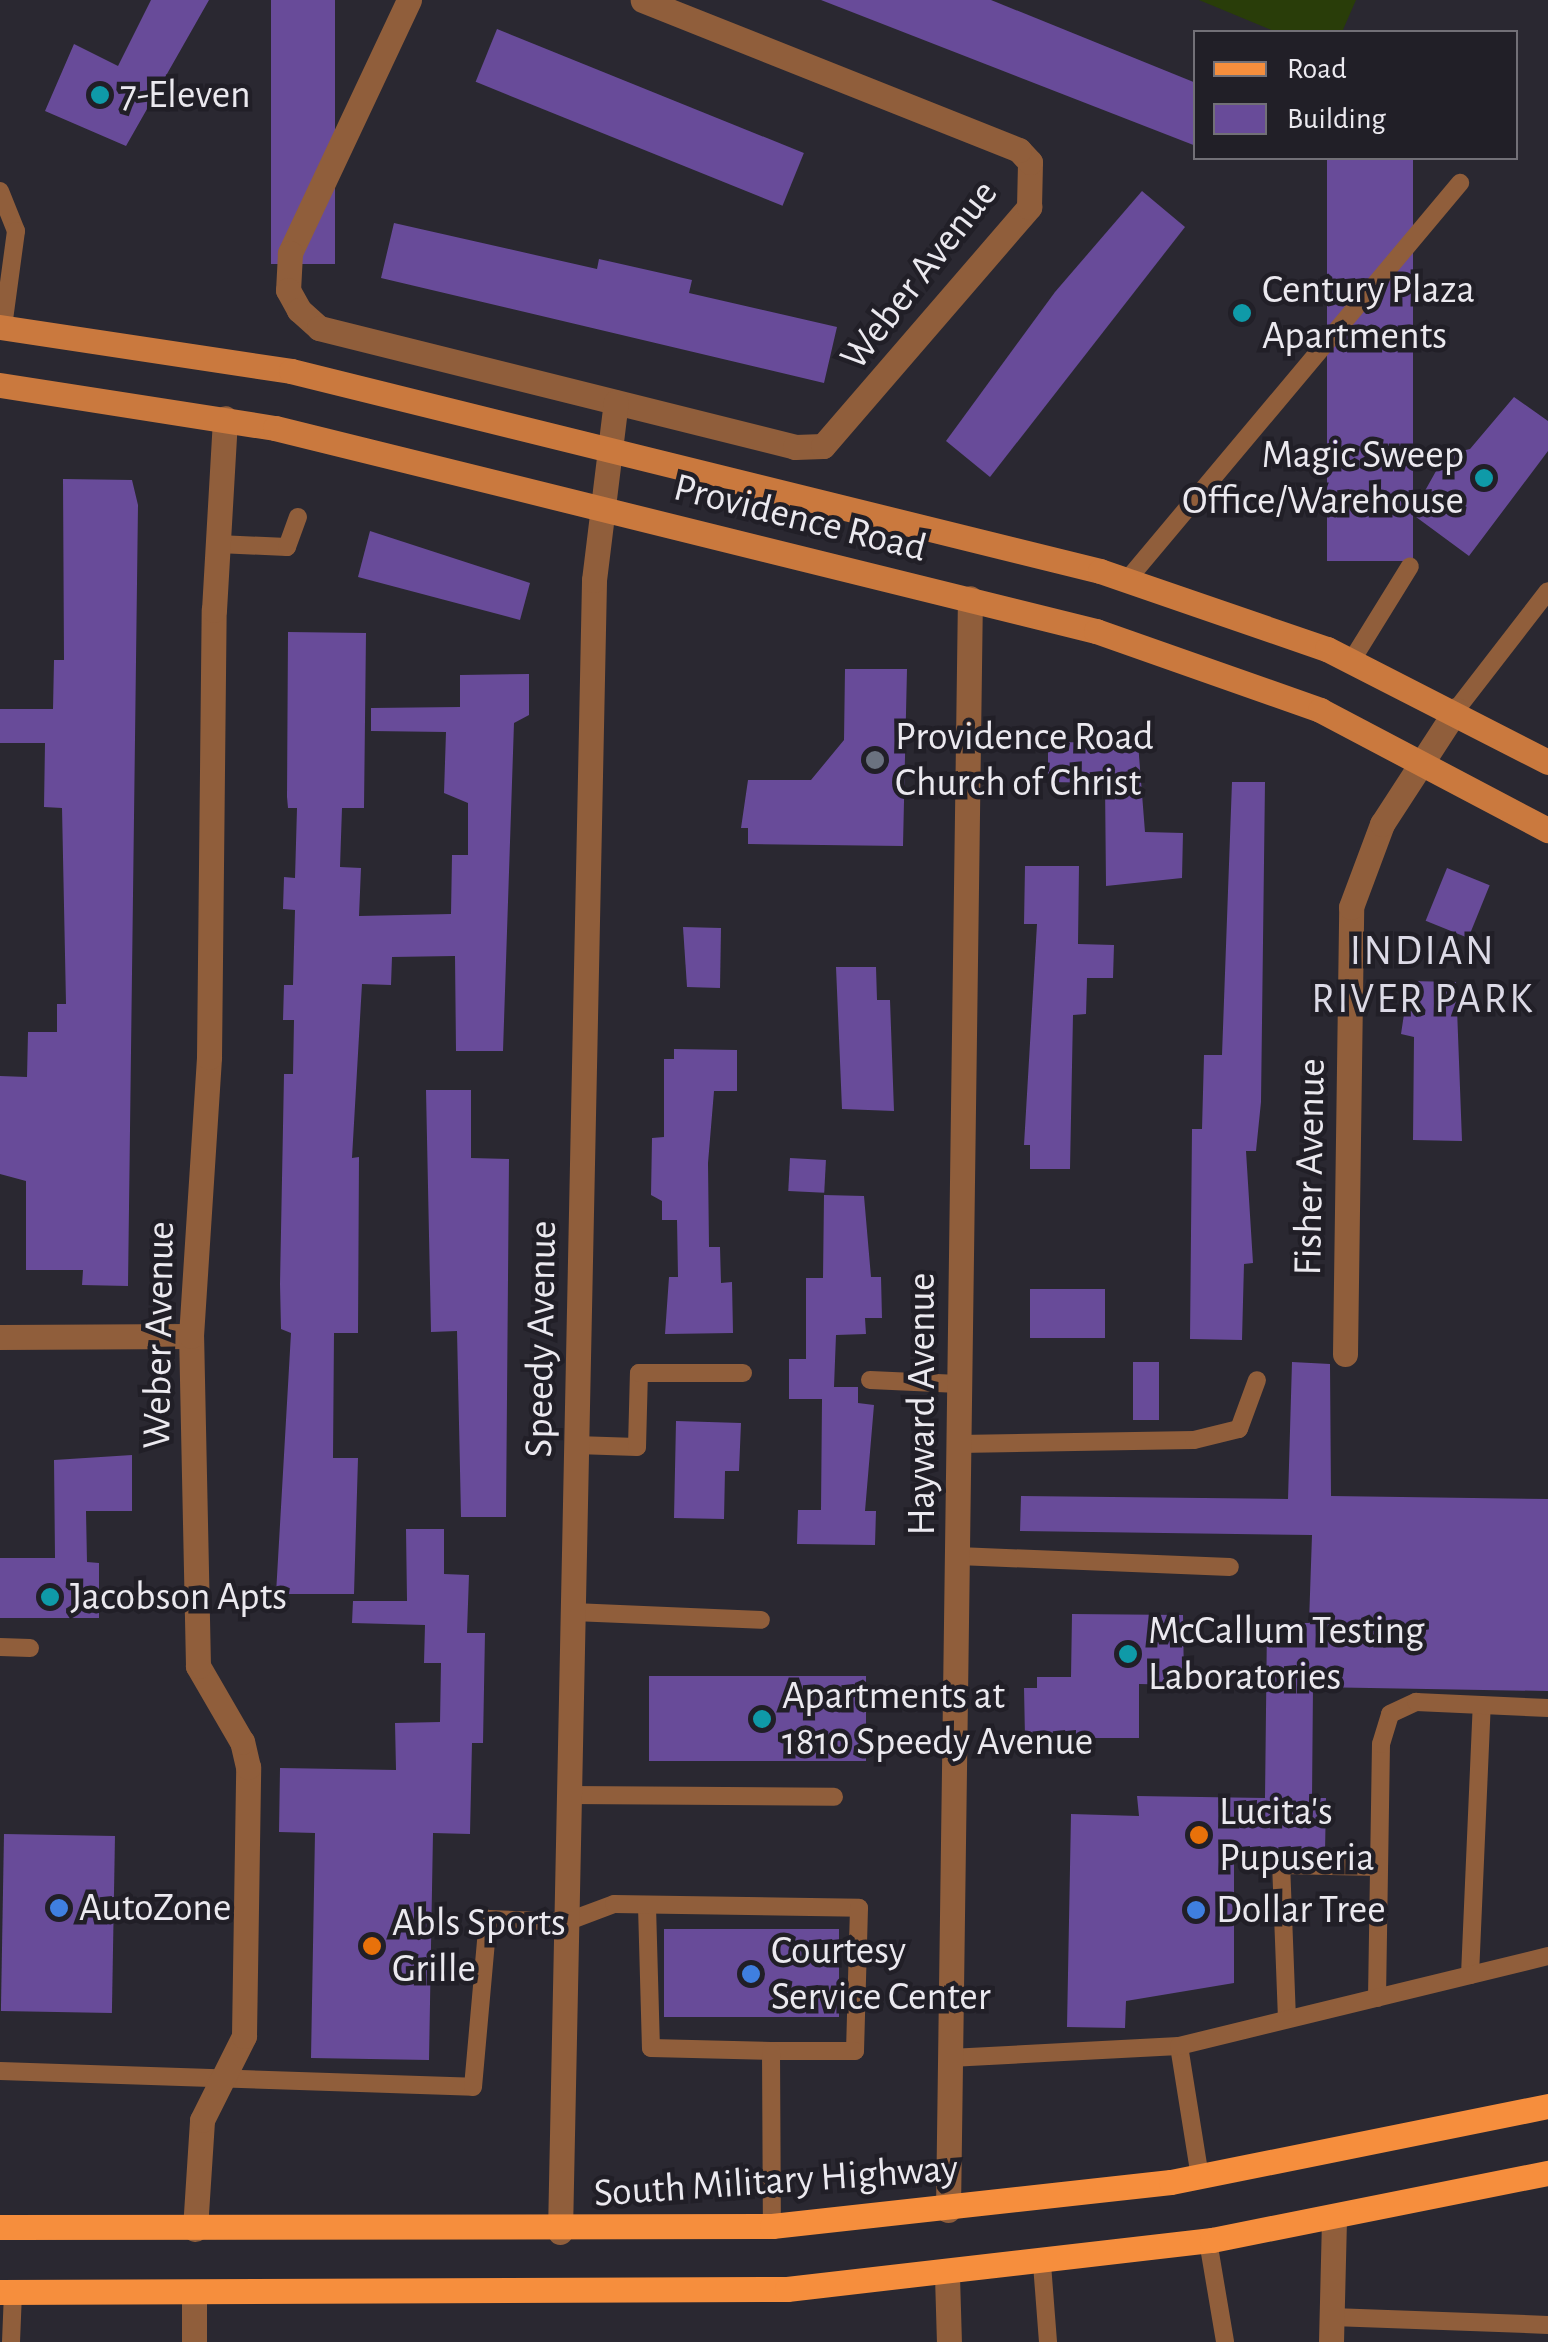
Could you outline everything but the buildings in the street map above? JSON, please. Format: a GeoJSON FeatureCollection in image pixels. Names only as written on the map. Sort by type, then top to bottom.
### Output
{"type":"FeatureCollection","features":[{"type":"Feature","properties":{"kind":"main road","name":"Providence Road"},"geometry":{"type":"LineString","coordinates":[[1,327],[234,359],[1128,579],[1352,660],[1456,710],[1548,762]]}},
{"type":"Feature","properties":{"kind":"main road","name":"Providence Road"},"geometry":{"type":"LineString","coordinates":[[0,385],[225,418],[970,598],[1210,666],[1421,758],[1548,830]]}},
{"type":"Feature","properties":{"kind":"main road","name":"South Military Highway"},"geometry":{"type":"LineString","coordinates":[[0,2227],[560,2232],[772,2226],[948,2210],[1200,2177],[1548,2106]]}},
{"type":"Feature","properties":{"kind":"main road"},"geometry":{"type":"LineString","coordinates":[[6,2292],[641,2295],[947,2276],[1334,2219],[1548,2172]]}},
{"type":"Feature","properties":{"kind":"street","name":"Weber Avenue"},"geometry":{"type":"LineString","coordinates":[[409,0],[290,252],[288,290],[320,328],[795,447],[822,446],[1029,206],[1034,181],[1019,150],[642,0]]}},
{"type":"Feature","properties":{"kind":"street"},"geometry":{"type":"LineString","coordinates":[[608,448],[616,402]]}},
{"type":"Feature","properties":{"kind":"street","name":"Weber Avenue"},"geometry":{"type":"LineString","coordinates":[[195,2229],[202,2120],[230,2074],[244,2036],[248,1766],[242,1742],[198,1666],[191,1336],[209,1057],[218,544],[225,418]]}},
{"type":"Feature","properties":{"kind":"street","name":"Speedy Avenue"},"geometry":{"type":"LineString","coordinates":[[560,2232],[600,507],[608,448]]}},
{"type":"Feature","properties":{"kind":"street","name":"Hayward Avenue"},"geometry":{"type":"LineString","coordinates":[[948,2210],[970,598]]}},
{"type":"Feature","properties":{"kind":"street","name":"Fisher Avenue"},"geometry":{"type":"LineString","coordinates":[[1346,1354],[1351,907],[1382,824],[1421,758],[1456,710]]}},
{"type":"Feature","properties":{"kind":"street"},"geometry":{"type":"LineString","coordinates":[[0,1337],[191,1336]]}},
{"type":"Feature","properties":{"kind":"street"},"geometry":{"type":"LineString","coordinates":[[1332,2330],[1334,2219]]}},
{"type":"Feature","properties":{"kind":"street"},"geometry":{"type":"LineString","coordinates":[[947,2276],[949,2342]]}},
{"type":"Feature","properties":{"kind":"street"},"geometry":{"type":"LineString","coordinates":[[194,2295],[194,2342]]}},
{"type":"Feature","properties":{"kind":"lane"},"geometry":{"type":"LineString","coordinates":[[1128,579],[1460,183]]}},
{"type":"Feature","properties":{"kind":"lane"},"geometry":{"type":"LineString","coordinates":[[0,191],[16,231],[1,327]]}},
{"type":"Feature","properties":{"kind":"lane"},"geometry":{"type":"LineString","coordinates":[[218,544],[287,547],[298,517]]}},
{"type":"Feature","properties":{"kind":"lane"},"geometry":{"type":"LineString","coordinates":[[1352,660],[1410,566]]}},
{"type":"Feature","properties":{"kind":"lane"},"geometry":{"type":"LineString","coordinates":[[1456,710],[1548,591]]}},
{"type":"Feature","properties":{"kind":"lane"},"geometry":{"type":"LineString","coordinates":[[576,1445],[637,1446],[639,1373],[743,1373]]}},
{"type":"Feature","properties":{"kind":"lane"},"geometry":{"type":"LineString","coordinates":[[870,1380],[959,1384]]}},
{"type":"Feature","properties":{"kind":"lane"},"geometry":{"type":"LineString","coordinates":[[958,1444],[1194,1440],[1240,1429],[1257,1380]]}},
{"type":"Feature","properties":{"kind":"lane"},"geometry":{"type":"LineString","coordinates":[[958,1556],[1230,1567]]}},
{"type":"Feature","properties":{"kind":"lane"},"geometry":{"type":"LineString","coordinates":[[573,1612],[761,1620]]}},
{"type":"Feature","properties":{"kind":"lane"},"geometry":{"type":"LineString","coordinates":[[0,1647],[30,1648]]}},
{"type":"Feature","properties":{"kind":"lane"},"geometry":{"type":"LineString","coordinates":[[1377,1998],[1381,1744],[1390,1714],[1416,1702],[1548,1708]]}},
{"type":"Feature","properties":{"kind":"lane"},"geometry":{"type":"LineString","coordinates":[[1470,1975],[1482,1705]]}},
{"type":"Feature","properties":{"kind":"lane"},"geometry":{"type":"LineString","coordinates":[[569,1796],[834,1797]]}},
{"type":"Feature","properties":{"kind":"lane"},"geometry":{"type":"LineString","coordinates":[[1287,2020],[1282,1865],[1379,1867]]}},
{"type":"Feature","properties":{"kind":"lane"},"geometry":{"type":"LineString","coordinates":[[0,2071],[230,2074],[474,2087],[488,1919],[566,1922],[614,1904],[859,1908],[855,2051],[651,2048],[646,1906]]}},
{"type":"Feature","properties":{"kind":"lane"},"geometry":{"type":"LineString","coordinates":[[950,2058],[1180,2046],[1548,1956]]}},
{"type":"Feature","properties":{"kind":"lane"},"geometry":{"type":"LineString","coordinates":[[1180,2046],[1200,2177]]}},
{"type":"Feature","properties":{"kind":"lane"},"geometry":{"type":"LineString","coordinates":[[770,2051],[772,2226]]}},
{"type":"Feature","properties":{"kind":"lane"},"geometry":{"type":"LineString","coordinates":[[1208,2240],[1224,2342]]}},
{"type":"Feature","properties":{"kind":"lane"},"geometry":{"type":"LineString","coordinates":[[1042,2264],[1048,2342]]}},
{"type":"Feature","properties":{"kind":"lane"},"geometry":{"type":"LineString","coordinates":[[6,2292],[12,2342]]}},
{"type":"Feature","properties":{"kind":"lane"},"geometry":{"type":"LineString","coordinates":[[1332,2330],[1548,2325]]}},
{"type":"Feature","properties":{"kind":"green space"},"geometry":{"type":"Polygon","coordinates":[[[1199,0],[1356,0],[1343,30],[1271,30],[1199,0]]]}},
{"type":"Feature","properties":{"kind":"place","name":"7-Eleven"},"geometry":{"type":"Point","coordinates":[100,95]}},
{"type":"Feature","properties":{"kind":"place","name":"Century Plaza Apartments"},"geometry":{"type":"Point","coordinates":[1242,313]}},
{"type":"Feature","properties":{"kind":"place","name":"Magic Sweep Office/Warehouse"},"geometry":{"type":"Point","coordinates":[1484,478]}},
{"type":"Feature","properties":{"kind":"place","name":"Providence Road Church of Christ"},"geometry":{"type":"Point","coordinates":[875,760]}},
{"type":"Feature","properties":{"kind":"place","name":"Jacobson Apts"},"geometry":{"type":"Point","coordinates":[50,1597]}},
{"type":"Feature","properties":{"kind":"place","name":"McCallum Testing Laboratories"},"geometry":{"type":"Point","coordinates":[1128,1654]}},
{"type":"Feature","properties":{"kind":"place","name":"Apartments at 1810 Speedy Avenue"},"geometry":{"type":"Point","coordinates":[762,1719]}},
{"type":"Feature","properties":{"kind":"place","name":"Lucita's Pupuseria"},"geometry":{"type":"Point","coordinates":[1199,1835]}},
{"type":"Feature","properties":{"kind":"place","name":"AutoZone"},"geometry":{"type":"Point","coordinates":[59,1908]}},
{"type":"Feature","properties":{"kind":"place","name":"Dollar Tree"},"geometry":{"type":"Point","coordinates":[1196,1910]}},
{"type":"Feature","properties":{"kind":"place","name":"Abls Sports Grille"},"geometry":{"type":"Point","coordinates":[372,1946]}},
{"type":"Feature","properties":{"kind":"place","name":"Courtesy Service Center"},"geometry":{"type":"Point","coordinates":[751,1974]}},
{"type":"Feature","properties":{"kind":"district","name":"INDIAN RIVER PARK"},"geometry":{"type":"Point","coordinates":[1423,975]}}]}
